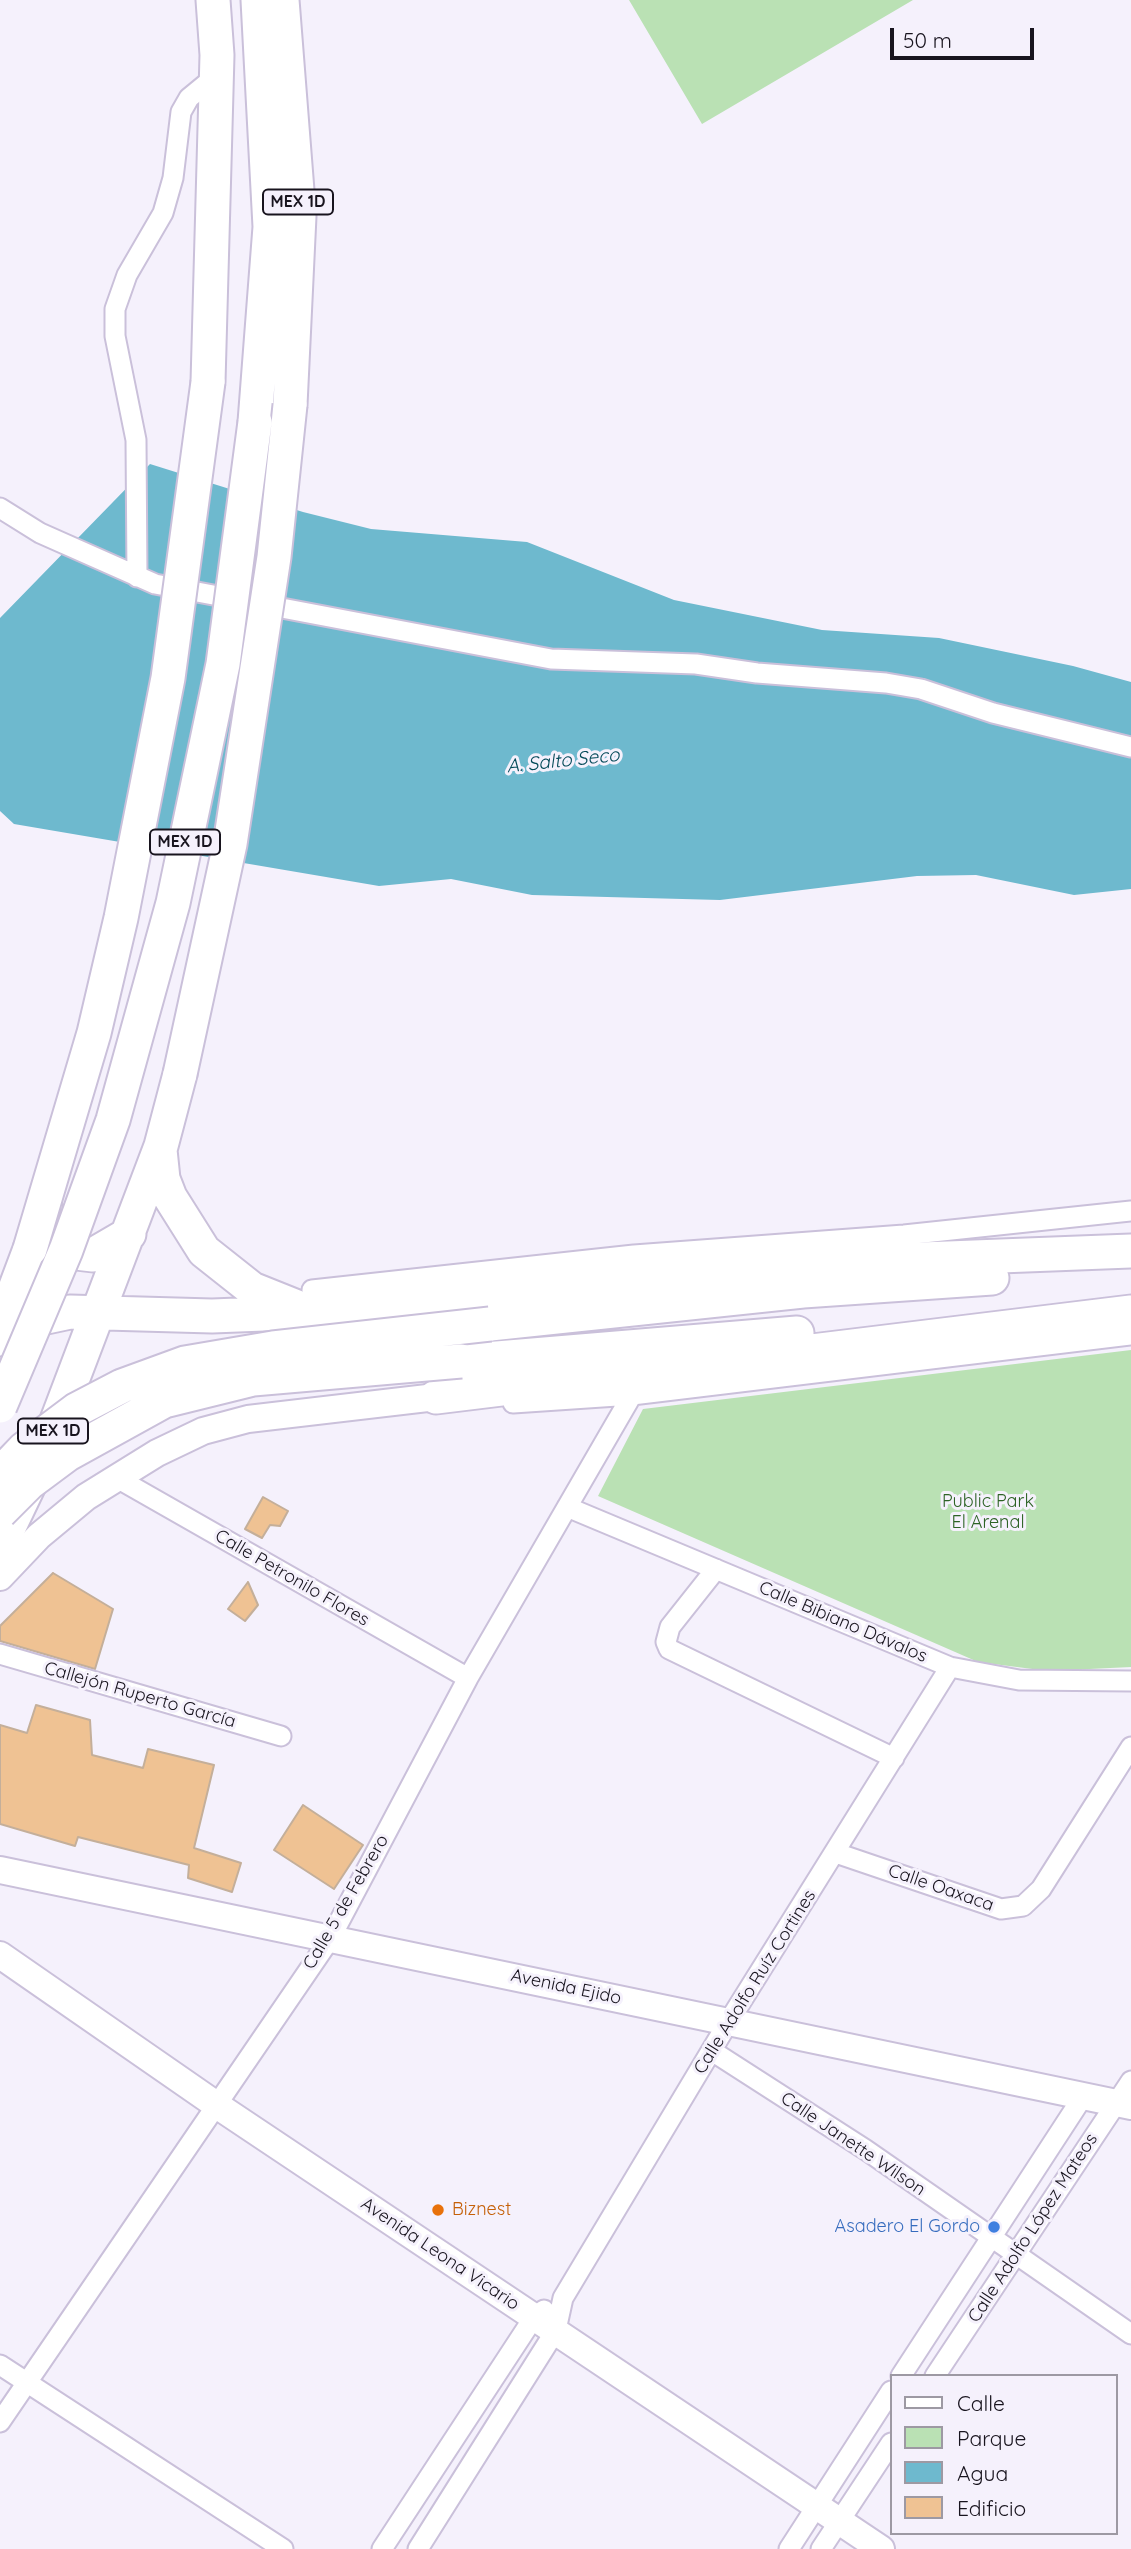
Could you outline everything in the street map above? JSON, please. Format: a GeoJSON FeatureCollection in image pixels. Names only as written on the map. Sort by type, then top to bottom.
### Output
{"type":"FeatureCollection","features":[{"type":"Feature","properties":{"kind":"highway"},"geometry":{"type":"LineString","coordinates":[[0,1329],[44,1206],[94,1032],[121,918],[168,678],[208,382],[217,75],[213,0]]}},
{"type":"Feature","properties":{"kind":"highway","name":"MEX 1D"},"geometry":{"type":"LineString","coordinates":[[0,1406],[66,1250],[113,1120],[173,904],[223,664],[256,422],[270,227],[258,0]]}},
{"type":"Feature","properties":{"kind":"highway","name":"MEX 1D"},"geometry":{"type":"LineString","coordinates":[[0,1546],[45,1452],[101,1312],[161,1146],[180,1074],[230,844],[274,557],[290,405],[299,216],[282,0]]}},
{"type":"Feature","properties":{"kind":"highway"},"geometry":{"type":"LineString","coordinates":[[161,1146],[161,1167],[170,1198],[204,1251],[252,1289],[314,1301]]}},
{"type":"Feature","properties":{"kind":"highway"},"geometry":{"type":"LineString","coordinates":[[44,1206],[57,1240],[76,1253],[93,1255],[129,1234]]}},
{"type":"Feature","properties":{"kind":"highway"},"geometry":{"type":"LineString","coordinates":[[0,1339],[23,1322],[45,1315],[101,1312],[212,1316],[314,1301],[743,1269],[870,1261],[1131,1251]]}},
{"type":"Feature","properties":{"kind":"highway"},"geometry":{"type":"LineString","coordinates":[[0,1474],[24,1449],[76,1410],[122,1385],[185,1363],[273,1348],[803,1291],[1131,1267]]}},
{"type":"Feature","properties":{"kind":"highway"},"geometry":{"type":"LineString","coordinates":[[0,1512],[29,1483],[68,1454],[164,1401],[253,1379],[707,1339],[1131,1312]]}},
{"type":"Feature","properties":{"kind":"highway"},"geometry":{"type":"LineString","coordinates":[[436,1397],[1131,1312]]}},
{"type":"Feature","properties":{"kind":"street"},"geometry":{"type":"LineString","coordinates":[[137,577],[136,440],[115,335],[115,309],[127,275],[163,213],[173,178],[181,112],[189,98],[217,75]]}},
{"type":"Feature","properties":{"kind":"street"},"geometry":{"type":"LineString","coordinates":[[0,508],[40,533],[137,577],[169,586],[551,659],[696,664],[757,673],[887,683],[921,689],[993,713],[1131,747]]}},
{"type":"Feature","properties":{"kind":"street"},"geometry":{"type":"LineString","coordinates":[[314,1301],[634,1255],[904,1235],[1131,1211]]}},
{"type":"Feature","properties":{"kind":"street"},"geometry":{"type":"LineString","coordinates":[[0,1577],[62,1514],[156,1453],[203,1432],[248,1419],[436,1397],[440,1403],[450,1407],[632,1395],[1131,1335]]}},
{"type":"Feature","properties":{"kind":"street","name":"Calle 5 de Febrero"},"geometry":{"type":"LineString","coordinates":[[0,2422],[330,1939],[468,1678],[632,1395]]}},
{"type":"Feature","properties":{"kind":"street","name":"Calle Petronilo Flores"},"geometry":{"type":"LineString","coordinates":[[117,1478],[468,1678]]}},
{"type":"Feature","properties":{"kind":"street","name":"Calle Bibiano Dávalos"},"geometry":{"type":"LineString","coordinates":[[567,1507],[950,1667],[1019,1680],[1131,1681]]}},
{"type":"Feature","properties":{"kind":"street"},"geometry":{"type":"LineString","coordinates":[[716,1569],[670,1627],[666,1642],[669,1649],[894,1758]]}},
{"type":"Feature","properties":{"kind":"street","name":"Callejón Ruperto García"},"geometry":{"type":"LineString","coordinates":[[0,1654],[281,1736]]}},
{"type":"Feature","properties":{"kind":"street","name":"Calle Adolfo Ruíz Cortines"},"geometry":{"type":"LineString","coordinates":[[382,2549],[563,2298],[729,2021],[950,1667]]}},
{"type":"Feature","properties":{"kind":"street","name":"Calle Oaxaca"},"geometry":{"type":"LineString","coordinates":[[836,1853],[1002,1909],[1023,1906],[1041,1889],[1131,1747]]}},
{"type":"Feature","properties":{"kind":"street","name":"Avenida Ejido"},"geometry":{"type":"LineString","coordinates":[[0,1870],[1123,2104]]}},
{"type":"Feature","properties":{"kind":"street","name":"Avenida Leona Vicario"},"geometry":{"type":"LineString","coordinates":[[0,1955],[215,2104],[881,2549]]}},
{"type":"Feature","properties":{"kind":"street","name":"Calle Janette Wilson"},"geometry":{"type":"LineString","coordinates":[[712,2051],[866,2150],[1131,2334]]}},
{"type":"Feature","properties":{"kind":"street","name":"Calle Adolfo López Mateos"},"geometry":{"type":"LineString","coordinates":[[936,2374],[1015,2255],[1123,2104],[1131,2081]]}},
{"type":"Feature","properties":{"kind":"street","name":"Calle Adolfo López Mateos"},"geometry":{"type":"LineString","coordinates":[[902,2374],[1084,2095]]}},
{"type":"Feature","properties":{"kind":"street","name":"Calle Adolfo Ruíz Cortines"},"geometry":{"type":"LineString","coordinates":[[418,2549],[545,2323]]}},
{"type":"Feature","properties":{"kind":"street"},"geometry":{"type":"LineString","coordinates":[[0,2365],[283,2549]]}},
{"type":"Feature","properties":{"kind":"street"},"geometry":{"type":"LineString","coordinates":[[789,2549],[890,2393]]}},
{"type":"Feature","properties":{"kind":"street"},"geometry":{"type":"LineString","coordinates":[[821,2549],[890,2445]]}},
{"type":"Feature","properties":{"kind":"green space"},"geometry":{"type":"Polygon","coordinates":[[[629,0],[913,0],[702,124],[629,0]]]}},
{"type":"Feature","properties":{"kind":"green space","name":"Public Park El Arenal"},"geometry":{"type":"Polygon","coordinates":[[[1131,1350],[1131,1667],[1048,1671],[978,1662],[598,1496],[643,1409],[1131,1350]]]}},
{"type":"Feature","properties":{"kind":"water","name":"A. Salto Seco"},"geometry":{"type":"Polygon","coordinates":[[[150,464],[303,512],[371,529],[527,542],[674,600],[822,630],[939,638],[1073,666],[1131,682],[1131,889],[1074,895],[976,875],[917,876],[720,900],[532,895],[451,879],[379,886],[14,824],[0,811],[0,618],[150,464]]]}},
{"type":"Feature","properties":{"kind":"building"},"geometry":{"type":"Polygon","coordinates":[[[263,1497],[288,1511],[280,1526],[270,1525],[262,1538],[245,1529],[263,1497]]]}},
{"type":"Feature","properties":{"kind":"building"},"geometry":{"type":"Polygon","coordinates":[[[53,1573],[113,1609],[95,1669],[0,1641],[0,1626],[53,1573]]]}},
{"type":"Feature","properties":{"kind":"building"},"geometry":{"type":"Polygon","coordinates":[[[248,1582],[258,1605],[245,1621],[228,1609],[248,1582]]]}},
{"type":"Feature","properties":{"kind":"building"},"geometry":{"type":"Polygon","coordinates":[[[36,1705],[90,1720],[92,1755],[143,1768],[148,1749],[214,1765],[194,1848],[241,1863],[232,1892],[188,1878],[189,1865],[78,1837],[75,1846],[0,1824],[0,1725],[27,1733],[36,1705]]]}},
{"type":"Feature","properties":{"kind":"building"},"geometry":{"type":"Polygon","coordinates":[[[303,1805],[363,1845],[334,1889],[274,1850],[303,1805]]]}},
{"type":"Feature","properties":{"kind":"place","name":"Biznest"},"geometry":{"type":"Point","coordinates":[438,2210]}},
{"type":"Feature","properties":{"kind":"place","name":"Asadero El Gordo"},"geometry":{"type":"Point","coordinates":[994,2227]}}]}
